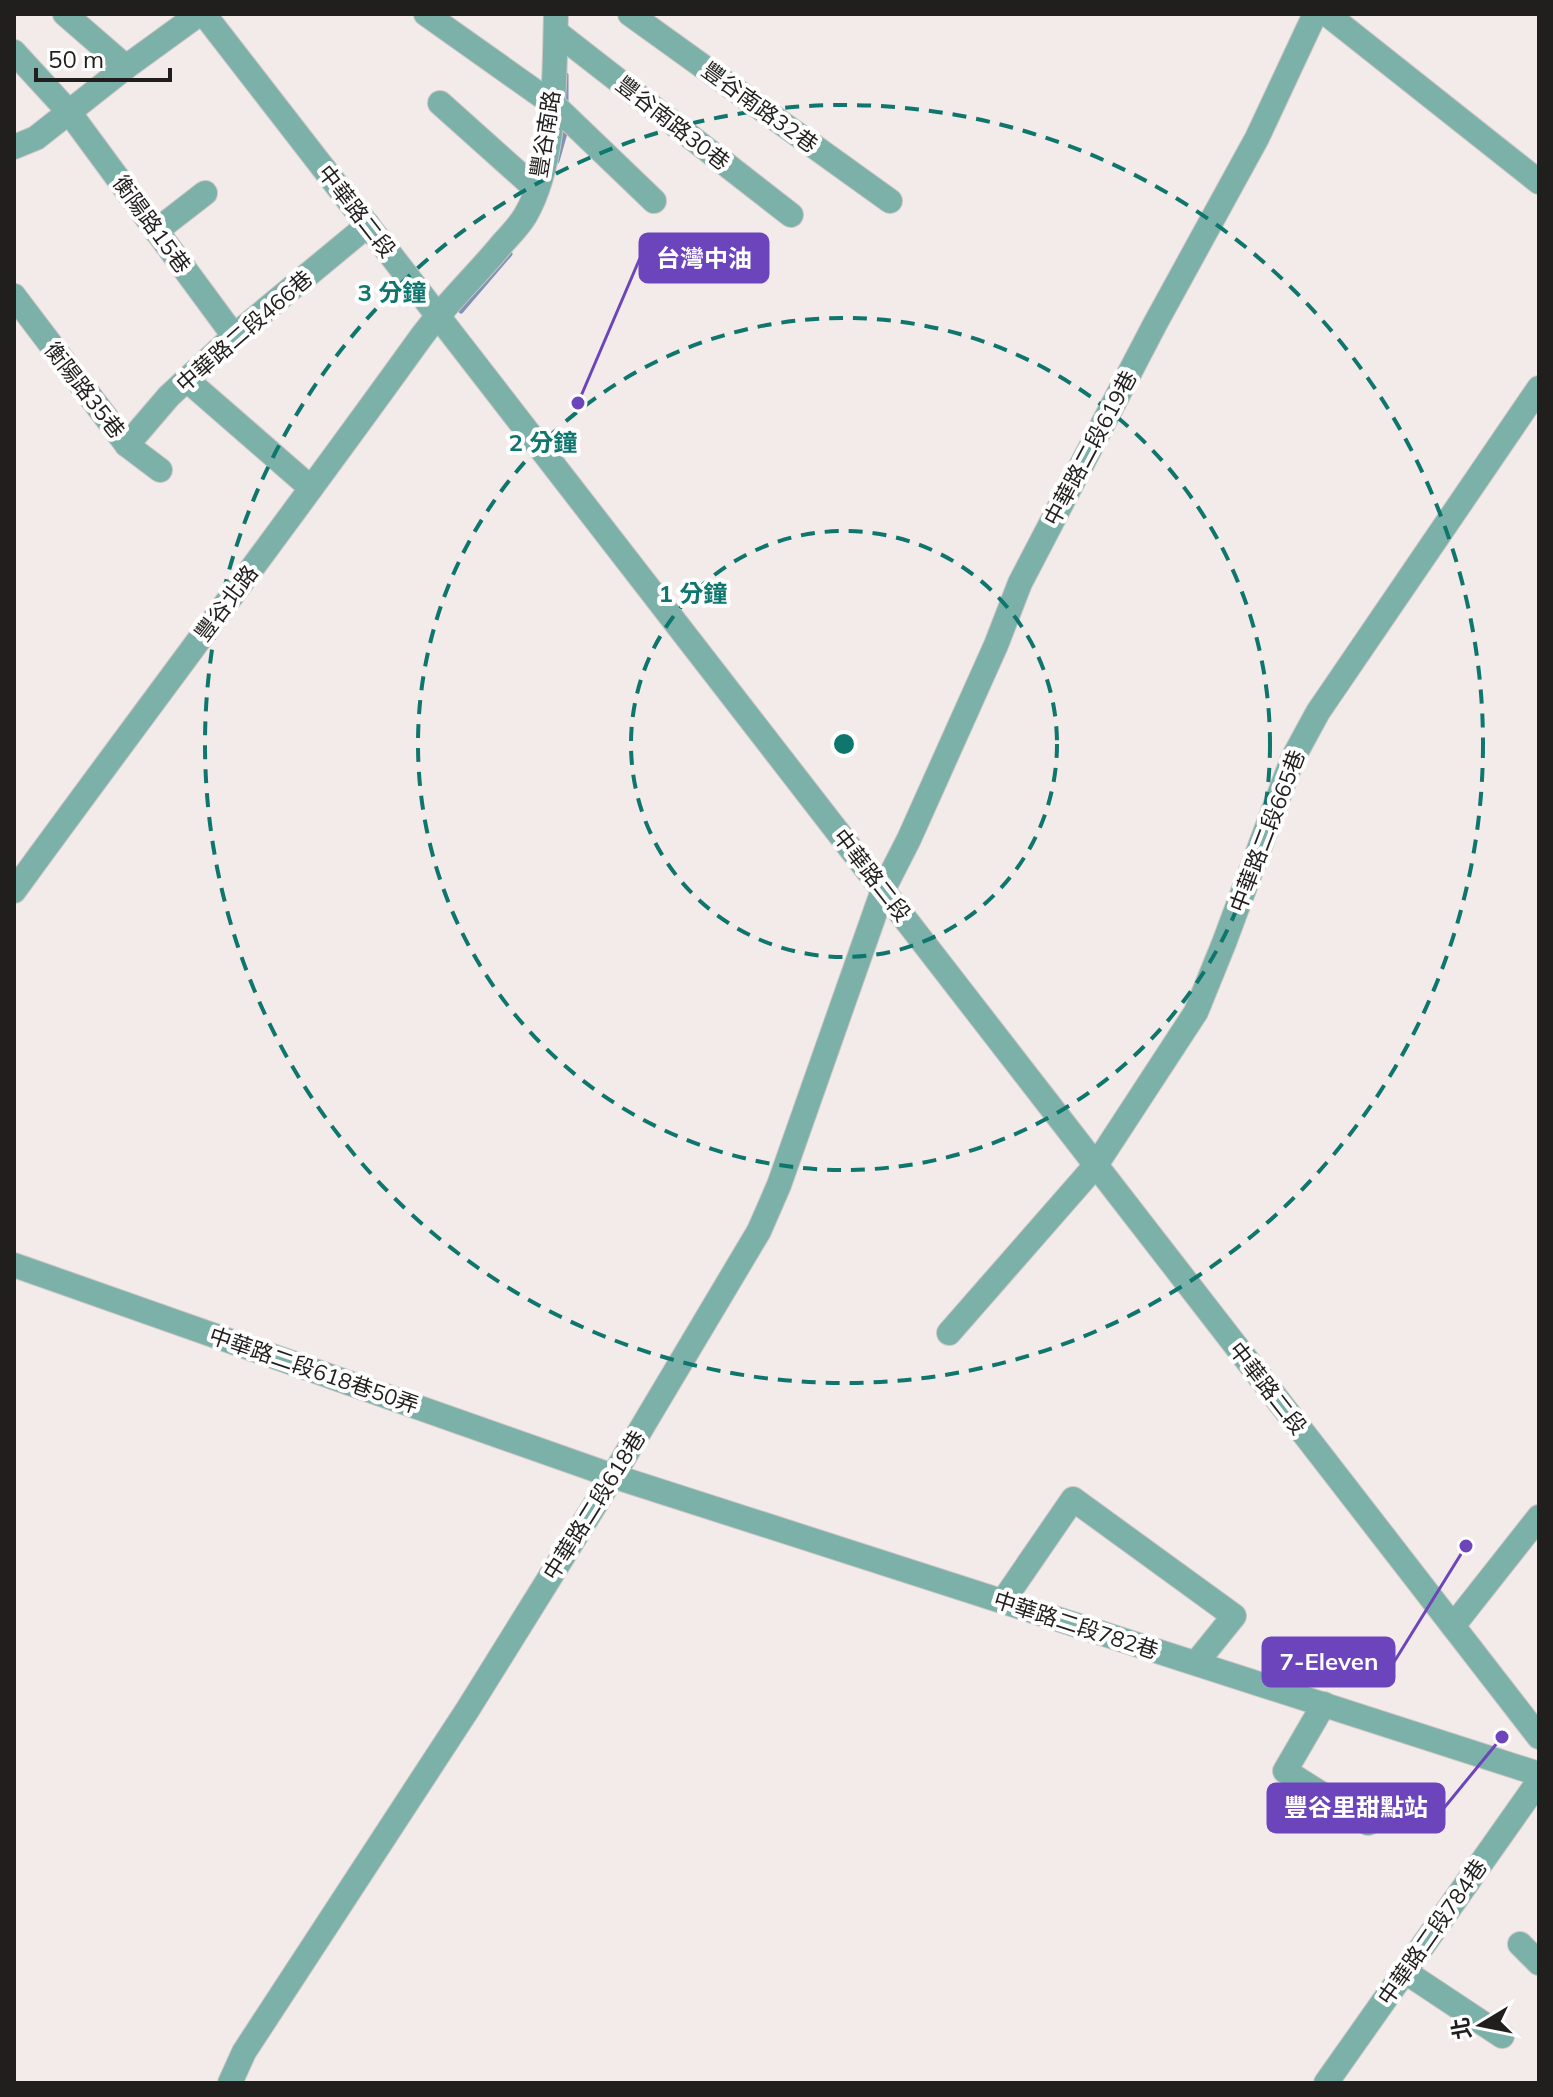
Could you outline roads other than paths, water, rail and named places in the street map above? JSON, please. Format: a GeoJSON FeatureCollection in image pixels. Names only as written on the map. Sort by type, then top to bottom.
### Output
{"type":"FeatureCollection","features":[{"type":"Feature","properties":{"kind":"street"},"geometry":{"type":"LineString","coordinates":[[65,14],[126,67]]}},
{"type":"Feature","properties":{"kind":"street"},"geometry":{"type":"LineString","coordinates":[[14,147],[36,138],[126,67],[201,14]]}},
{"type":"Feature","properties":{"kind":"street","name":"中華路二段"},"geometry":{"type":"LineString","coordinates":[[201,14],[368,225],[1539,1737]]}},
{"type":"Feature","properties":{"kind":"street"},"geometry":{"type":"LineString","coordinates":[[426,14],[553,104],[654,201]]}},
{"type":"Feature","properties":{"kind":"street","name":"豐谷南路32巷"},"geometry":{"type":"LineString","coordinates":[[630,14],[890,201]]}},
{"type":"Feature","properties":{"kind":"street","name":"中華路二段619巷"},"geometry":{"type":"LineString","coordinates":[[883,890],[996,645],[1020,583],[1155,324],[1257,138],[1315,14]]}},
{"type":"Feature","properties":{"kind":"street"},"geometry":{"type":"LineString","coordinates":[[1327,14],[1539,182]]}},
{"type":"Feature","properties":{"kind":"street","name":"豐谷南路"},"geometry":{"type":"LineString","coordinates":[[437,314],[483,267],[525,216],[542,174],[553,104],[556,23]]}},
{"type":"Feature","properties":{"kind":"street","name":"豐谷南路30巷"},"geometry":{"type":"LineString","coordinates":[[556,23],[791,215]]}},
{"type":"Feature","properties":{"kind":"street","name":"衡陽路15巷"},"geometry":{"type":"LineString","coordinates":[[14,52],[69,112],[234,336]]}},
{"type":"Feature","properties":{"kind":"street"},"geometry":{"type":"LineString","coordinates":[[440,103],[536,189]]}},
{"type":"Feature","properties":{"kind":"street"},"geometry":{"type":"LineString","coordinates":[[156,231],[205,193]]}},
{"type":"Feature","properties":{"kind":"street","name":"中華路二段466巷"},"geometry":{"type":"LineString","coordinates":[[127,445],[169,396],[234,336],[368,225]]}},
{"type":"Feature","properties":{"kind":"street","name":"衡陽路35巷"},"geometry":{"type":"LineString","coordinates":[[18,311],[127,445],[160,470]]}},
{"type":"Feature","properties":{"kind":"street","name":"豐谷北路"},"geometry":{"type":"LineString","coordinates":[[14,891],[345,444],[437,314]]}},
{"type":"Feature","properties":{"kind":"street"},"geometry":{"type":"LineString","coordinates":[[187,380],[311,488]]}},
{"type":"Feature","properties":{"kind":"street","name":"中華路二段665巷"},"geometry":{"type":"LineString","coordinates":[[949,1333],[1096,1165],[1196,1012],[1293,758],[1318,712],[1539,388]]}},
{"type":"Feature","properties":{"kind":"street","name":"中華路二段618巷"},"geometry":{"type":"LineString","coordinates":[[230,2083],[244,2052],[468,1709],[613,1476],[759,1231],[779,1185],[883,890]]}},
{"type":"Feature","properties":{"kind":"street","name":"中華路二段618巷50弄"},"geometry":{"type":"LineString","coordinates":[[14,1265],[613,1476]]}},
{"type":"Feature","properties":{"kind":"street","name":"中華路二段782巷"},"geometry":{"type":"LineString","coordinates":[[613,1476],[1539,1774]]}},
{"type":"Feature","properties":{"kind":"street"},"geometry":{"type":"LineString","coordinates":[[1003,1601],[1073,1499],[1234,1616],[1196,1663]]}},
{"type":"Feature","properties":{"kind":"street"},"geometry":{"type":"LineString","coordinates":[[1453,1626],[1539,1517]]}},
{"type":"Feature","properties":{"kind":"street"},"geometry":{"type":"LineString","coordinates":[[1324,1704],[1285,1771],[1368,1823]]}},
{"type":"Feature","properties":{"kind":"street","name":"中華路二段784巷"},"geometry":{"type":"LineString","coordinates":[[1326,2083],[1539,1781]]}},
{"type":"Feature","properties":{"kind":"street"},"geometry":{"type":"LineString","coordinates":[[1520,1944],[1539,1963]]}},
{"type":"Feature","properties":{"kind":"street"},"geometry":{"type":"LineString","coordinates":[[1404,1971],[1502,2036]]}},
{"type":"Feature","properties":{"kind":"waterway"},"geometry":{"type":"LineString","coordinates":[[566,75],[566,105]]}},
{"type":"Feature","properties":{"kind":"waterway"},"geometry":{"type":"LineString","coordinates":[[557,161],[565,133]]}},
{"type":"Feature","properties":{"kind":"waterway"},"geometry":{"type":"LineString","coordinates":[[461,311],[510,254]]}},
{"type":"Feature","properties":{"kind":"place","name":"台灣中油"},"geometry":{"type":"Point","coordinates":[578,403]}},
{"type":"Feature","properties":{"kind":"place","name":"7-Eleven"},"geometry":{"type":"Point","coordinates":[1466,1546]}},
{"type":"Feature","properties":{"kind":"place","name":"豐谷里甜點站"},"geometry":{"type":"Point","coordinates":[1502,1737]}}]}
